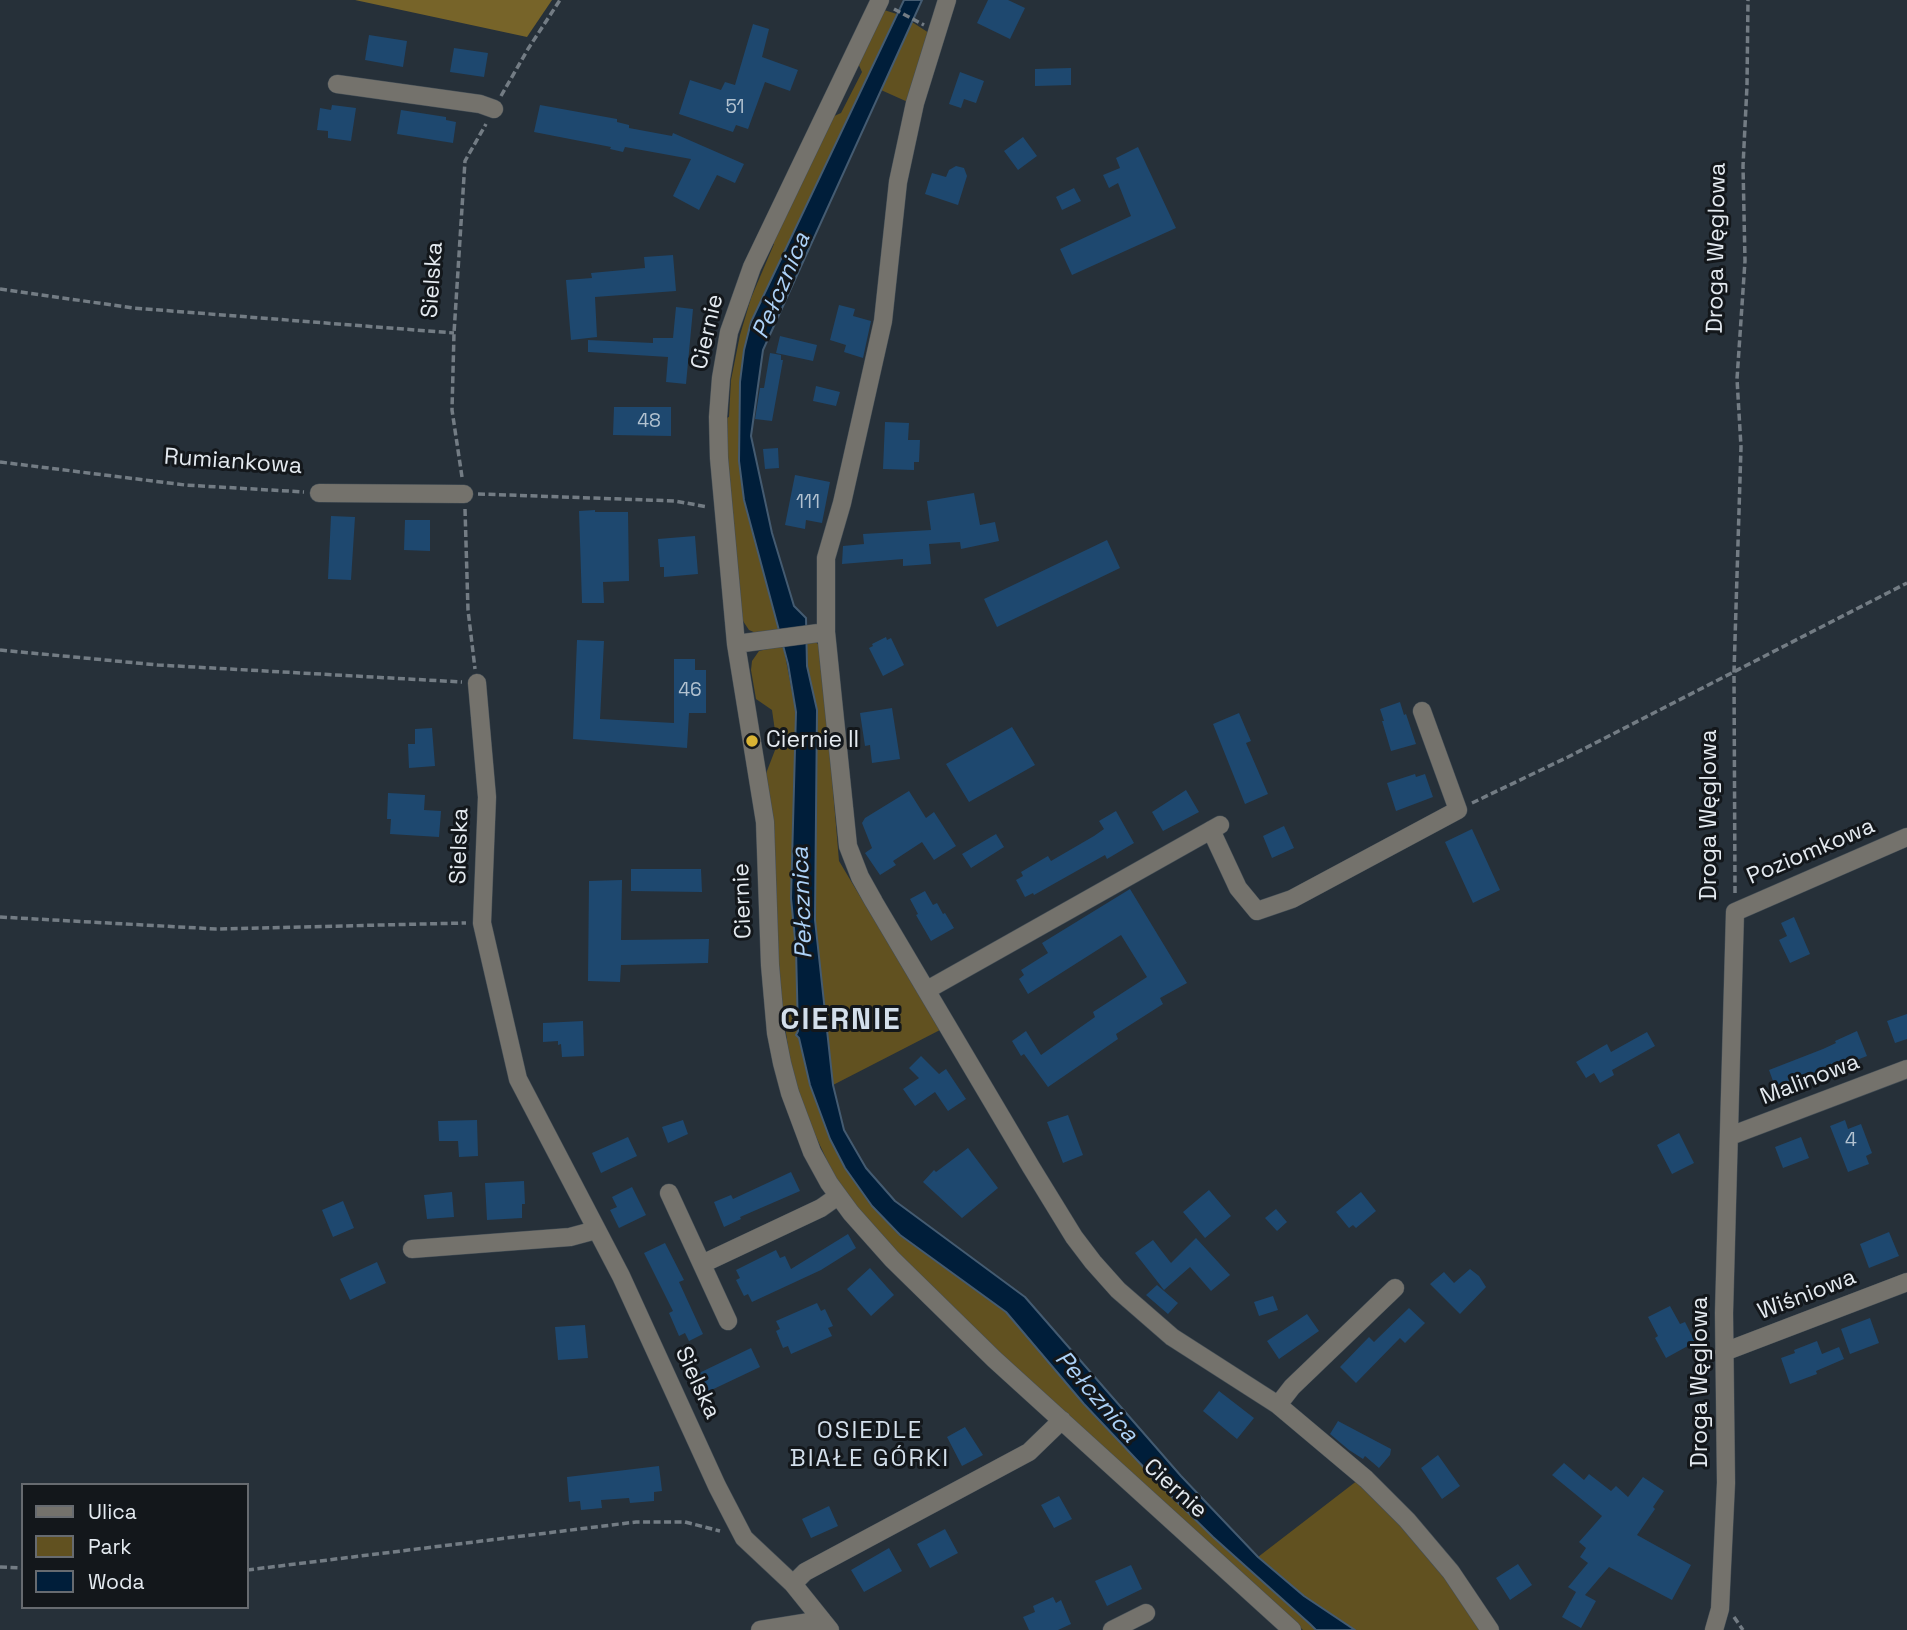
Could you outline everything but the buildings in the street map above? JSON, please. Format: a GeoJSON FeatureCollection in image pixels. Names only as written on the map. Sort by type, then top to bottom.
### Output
{"type":"FeatureCollection","features":[{"type":"Feature","properties":{"kind":"street","name":"Ciernie"},"geometry":{"type":"LineString","coordinates":[[880,0],[777,212],[740,295],[729,332],[721,378],[718,417],[736,644],[765,822],[770,965],[776,1032],[790,1093],[812,1152],[838,1196],[892,1259],[994,1359],[1292,1630]]}},
{"type":"Feature","properties":{"kind":"street"},"geometry":{"type":"LineString","coordinates":[[947,0],[915,103],[898,182],[881,334],[842,503],[826,558],[817,633],[848,846],[860,877],[1074,1237],[1093,1262],[1118,1290],[1172,1337],[1278,1405],[1366,1479],[1407,1520],[1451,1572],[1490,1630]]}},
{"type":"Feature","properties":{"kind":"street"},"geometry":{"type":"LineString","coordinates":[[337,84],[480,104],[494,109]]}},
{"type":"Feature","properties":{"kind":"street","name":"Rumiankowa"},"geometry":{"type":"LineString","coordinates":[[319,492],[464,494]]}},
{"type":"Feature","properties":{"kind":"street"},"geometry":{"type":"LineString","coordinates":[[736,644],[817,633]]}},
{"type":"Feature","properties":{"kind":"street","name":"Sielska"},"geometry":{"type":"LineString","coordinates":[[477,683],[486,797],[482,922],[518,1079],[621,1276],[717,1486],[744,1538],[793,1584],[826,1625]]}},
{"type":"Feature","properties":{"kind":"street"},"geometry":{"type":"LineString","coordinates":[[927,990],[1216,828],[1237,888],[1257,911],[1292,898],[1458,810],[1422,711]]}},
{"type":"Feature","properties":{"kind":"street","name":"Poziomkowa"},"geometry":{"type":"LineString","coordinates":[[1735,912],[1907,837]]}},
{"type":"Feature","properties":{"kind":"street","name":"Droga Węglowa"},"geometry":{"type":"LineString","coordinates":[[1714,1630],[1720,1609],[1726,1483],[1724,1352],[1735,912]]}},
{"type":"Feature","properties":{"kind":"street","name":"Malinowa"},"geometry":{"type":"LineString","coordinates":[[1730,1136],[1907,1069]]}},
{"type":"Feature","properties":{"kind":"street"},"geometry":{"type":"LineString","coordinates":[[669,1193],[728,1321]]}},
{"type":"Feature","properties":{"kind":"street"},"geometry":{"type":"LineString","coordinates":[[702,1264],[821,1208],[838,1196]]}},
{"type":"Feature","properties":{"kind":"street"},"geometry":{"type":"LineString","coordinates":[[412,1249],[570,1237],[597,1230]]}},
{"type":"Feature","properties":{"kind":"street","name":"Wiśniowa"},"geometry":{"type":"LineString","coordinates":[[1724,1352],[1907,1282]]}},
{"type":"Feature","properties":{"kind":"street"},"geometry":{"type":"LineString","coordinates":[[1278,1405],[1292,1387],[1395,1289]]}},
{"type":"Feature","properties":{"kind":"street"},"geometry":{"type":"LineString","coordinates":[[793,1584],[805,1572],[1029,1452],[1062,1420]]}},
{"type":"Feature","properties":{"kind":"street"},"geometry":{"type":"LineString","coordinates":[[1112,1630],[1146,1613]]}},
{"type":"Feature","properties":{"kind":"street"},"geometry":{"type":"LineString","coordinates":[[760,1630],[826,1625]]}},
{"type":"Feature","properties":{"kind":"path","name":"Sielska"},"geometry":{"type":"LineString","coordinates":[[477,683],[468,610],[464,494],[452,410],[465,161],[527,49],[560,0]]}},
{"type":"Feature","properties":{"kind":"path","name":"Droga Węglowa"},"geometry":{"type":"LineString","coordinates":[[1735,912],[1734,672],[1741,447],[1737,379],[1745,261],[1743,166],[1748,0]]}},
{"type":"Feature","properties":{"kind":"path"},"geometry":{"type":"LineString","coordinates":[[896,10],[917,21]]}},
{"type":"Feature","properties":{"kind":"path"},"geometry":{"type":"LineString","coordinates":[[0,289],[133,308],[454,333]]}},
{"type":"Feature","properties":{"kind":"path","name":"Rumiankowa"},"geometry":{"type":"LineString","coordinates":[[0,462],[186,485],[319,492]]}},
{"type":"Feature","properties":{"kind":"path"},"geometry":{"type":"LineString","coordinates":[[464,494],[675,501],[724,509]]}},
{"type":"Feature","properties":{"kind":"path"},"geometry":{"type":"LineString","coordinates":[[1458,810],[1568,757],[1907,583]]}},
{"type":"Feature","properties":{"kind":"path"},"geometry":{"type":"LineString","coordinates":[[0,650],[158,665],[477,683]]}},
{"type":"Feature","properties":{"kind":"path"},"geometry":{"type":"LineString","coordinates":[[0,917],[216,929],[482,922]]}},
{"type":"Feature","properties":{"kind":"path"},"geometry":{"type":"LineString","coordinates":[[248,1570],[636,1522],[685,1522],[744,1538]]}},
{"type":"Feature","properties":{"kind":"path"},"geometry":{"type":"LineString","coordinates":[[0,1567],[21,1568]]}},
{"type":"Feature","properties":{"kind":"green space"},"geometry":{"type":"Polygon","coordinates":[[[884,10],[897,14],[751,322],[740,382],[739,461],[744,500],[779,631],[756,633],[749,630],[741,618],[727,458],[726,418],[729,417],[731,380],[740,335],[751,298],[774,244],[771,243],[832,117],[841,113],[862,72],[858,63],[884,10]]]}},
{"type":"Feature","properties":{"kind":"green space"},"geometry":{"type":"Polygon","coordinates":[[[912,22],[929,33],[910,103],[881,90],[912,22]]]}},
{"type":"Feature","properties":{"kind":"green space"},"geometry":{"type":"Polygon","coordinates":[[[812,640],[818,644],[822,659],[839,861],[940,1030],[833,1085],[815,920],[817,710],[807,666],[806,641],[812,640]]]}},
{"type":"Feature","properties":{"kind":"green space"},"geometry":{"type":"Polygon","coordinates":[[[783,645],[796,712],[791,898],[796,949],[796,1035],[810,1085],[830,1139],[845,1168],[872,1206],[899,1235],[1006,1312],[1084,1404],[1168,1493],[1316,1630],[1303,1630],[999,1352],[896,1252],[857,1208],[835,1178],[807,1117],[790,1063],[777,965],[765,776],[777,745],[772,710],[756,699],[751,670],[752,661],[759,651],[783,645]]]}},
{"type":"Feature","properties":{"kind":"green space"},"geometry":{"type":"Polygon","coordinates":[[[1358,1480],[1400,1522],[1447,1576],[1482,1630],[1355,1630],[1304,1596],[1258,1557],[1358,1480]]]}},
{"type":"Feature","properties":{"kind":"shaded area"},"geometry":{"type":"Polygon","coordinates":[[[355,0],[552,0],[527,37],[355,0]]]}},
{"type":"Feature","properties":{"kind":"water","name":"Pełcznica"},"geometry":{"type":"Polygon","coordinates":[[[904,0],[922,0],[763,350],[751,436],[772,533],[794,606],[806,618],[807,666],[817,710],[815,920],[833,1085],[844,1130],[866,1168],[895,1201],[1025,1297],[1181,1476],[1258,1557],[1304,1596],[1355,1630],[1316,1630],[1168,1493],[1084,1404],[1006,1312],[900,1235],[872,1206],[845,1168],[830,1139],[810,1085],[796,1035],[796,949],[791,898],[796,712],[788,664],[744,500],[739,461],[740,382],[751,322],[904,0]]]}},
{"type":"Feature","properties":{"kind":"place","name":"Ciernie II"},"geometry":{"type":"Point","coordinates":[752,741]}},
{"type":"Feature","properties":{"kind":"district","name":"CIERNIE"},"geometry":{"type":"Point","coordinates":[841,1021]}},
{"type":"Feature","properties":{"kind":"district","name":"OSIEDLE BIAŁE GÓRKI"},"geometry":{"type":"Point","coordinates":[870,1445]}}]}
